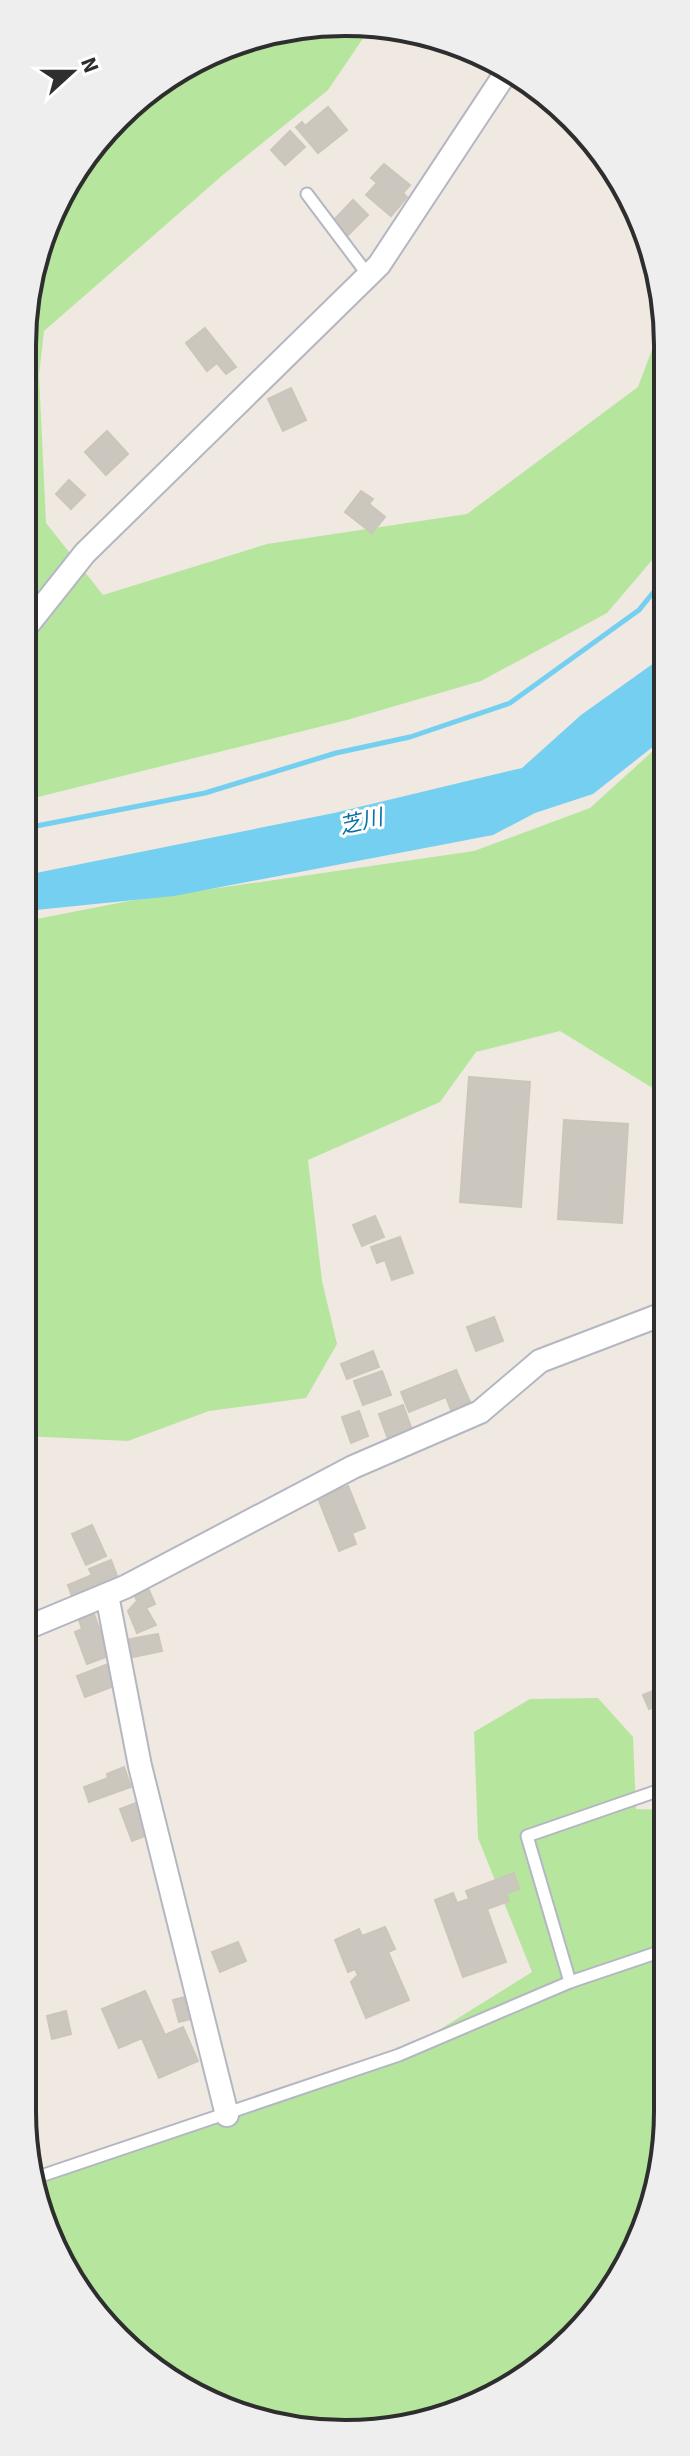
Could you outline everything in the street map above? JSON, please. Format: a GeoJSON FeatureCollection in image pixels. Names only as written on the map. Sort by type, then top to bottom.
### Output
{"type":"FeatureCollection","features":[{"type":"Feature","properties":{"kind":"street"},"geometry":{"type":"LineString","coordinates":[[36,615],[85,553],[368,275],[420,204],[502,78]]}},
{"type":"Feature","properties":{"kind":"street"},"geometry":{"type":"LineString","coordinates":[[36,1624],[107,1595],[353,1467],[480,1412],[540,1361],[654,1317]]}},
{"type":"Feature","properties":{"kind":"street"},"geometry":{"type":"LineString","coordinates":[[107,1595],[140,1766],[227,2115]]}},
{"type":"Feature","properties":{"kind":"lane"},"geometry":{"type":"LineString","coordinates":[[307,194],[368,275]]}},
{"type":"Feature","properties":{"kind":"lane"},"geometry":{"type":"LineString","coordinates":[[570,1982],[527,1836],[654,1792]]}},
{"type":"Feature","properties":{"kind":"lane"},"geometry":{"type":"LineString","coordinates":[[43,2175],[399,2055],[570,1982],[654,1954]]}},
{"type":"Feature","properties":{"kind":"green space"},"geometry":{"type":"Polygon","coordinates":[[[345,36],[364,37],[328,90],[224,174],[44,331],[39,375],[46,523],[103,595],[267,544],[467,514],[638,387],[654,345],[654,558],[607,613],[481,681],[347,720],[36,798],[36,345],[42,285],[52,246],[77,190],[100,157],[141,113],[173,88],[208,68],[246,52],[285,42],[345,36]]]}},
{"type":"Feature","properties":{"kind":"green space"},"geometry":{"type":"Polygon","coordinates":[[[654,750],[654,1089],[560,1031],[476,1052],[440,1102],[308,1160],[322,1281],[337,1344],[306,1398],[209,1411],[128,1441],[36,1437],[36,919],[129,901],[474,851],[590,808],[654,750]]]}},
{"type":"Feature","properties":{"kind":"green space"},"geometry":{"type":"Polygon","coordinates":[[[598,1698],[633,1737],[636,1809],[654,1810],[653,2131],[648,2171],[638,2210],[622,2248],[590,2299],[549,2343],[500,2379],[444,2404],[385,2417],[325,2419],[285,2414],[246,2404],[208,2388],[173,2368],[141,2343],[100,2299],[68,2248],[52,2210],[43,2175],[399,2055],[532,1972],[478,1838],[474,1732],[530,1699],[598,1698]]]}},
{"type":"Feature","properties":{"kind":"water","name":"芝川"},"geometry":{"type":"Polygon","coordinates":[[[654,663],[654,746],[593,794],[535,813],[493,835],[174,896],[36,910],[36,873],[334,813],[522,768],[581,715],[654,663]]]}},
{"type":"Feature","properties":{"kind":"building"},"geometry":{"type":"Polygon","coordinates":[[[328,107],[347,130],[318,153],[296,127],[302,122],[305,126],[328,107]]]}},
{"type":"Feature","properties":{"kind":"building"},"geometry":{"type":"Polygon","coordinates":[[[290,131],[305,147],[285,165],[271,150],[290,131]]]}},
{"type":"Feature","properties":{"kind":"building"},"geometry":{"type":"Polygon","coordinates":[[[384,164],[410,185],[403,193],[407,197],[391,216],[366,195],[377,183],[371,178],[384,164]]]}},
{"type":"Feature","properties":{"kind":"building"},"geometry":{"type":"Polygon","coordinates":[[[353,200],[368,215],[348,235],[333,221],[353,200]]]}},
{"type":"Feature","properties":{"kind":"building"},"geometry":{"type":"Polygon","coordinates":[[[205,328],[236,367],[226,374],[217,363],[207,371],[186,343],[205,328]]]}},
{"type":"Feature","properties":{"kind":"building"},"geometry":{"type":"Polygon","coordinates":[[[291,388],[306,420],[283,431],[268,399],[291,388]]]}},
{"type":"Feature","properties":{"kind":"building"},"geometry":{"type":"Polygon","coordinates":[[[107,431],[128,454],[106,475],[85,452],[107,431]]]}},
{"type":"Feature","properties":{"kind":"building"},"geometry":{"type":"Polygon","coordinates":[[[69,480],[85,495],[71,509],[56,494],[69,480]]]}},
{"type":"Feature","properties":{"kind":"building"},"geometry":{"type":"Polygon","coordinates":[[[361,491],[373,499],[369,504],[385,517],[372,533],[345,512],[361,491]]]}},
{"type":"Feature","properties":{"kind":"building"},"geometry":{"type":"Polygon","coordinates":[[[469,1077],[530,1082],[521,1207],[460,1202],[469,1077]]]}},
{"type":"Feature","properties":{"kind":"building"},"geometry":{"type":"Polygon","coordinates":[[[564,1120],[628,1124],[622,1223],[558,1219],[564,1120]]]}},
{"type":"Feature","properties":{"kind":"building"},"geometry":{"type":"Polygon","coordinates":[[[375,1216],[384,1237],[362,1246],[353,1225],[375,1216]]]}},
{"type":"Feature","properties":{"kind":"building"},"geometry":{"type":"Polygon","coordinates":[[[400,1237],[413,1273],[392,1280],[385,1260],[377,1263],[371,1247],[400,1237]]]}},
{"type":"Feature","properties":{"kind":"building"},"geometry":{"type":"Polygon","coordinates":[[[494,1317],[503,1341],[476,1351],[467,1327],[494,1317]]]}},
{"type":"Feature","properties":{"kind":"building"},"geometry":{"type":"Polygon","coordinates":[[[373,1351],[379,1367],[347,1379],[341,1364],[373,1351]]]}},
{"type":"Feature","properties":{"kind":"building"},"geometry":{"type":"Polygon","coordinates":[[[456,1370],[470,1402],[451,1410],[446,1397],[409,1412],[401,1392],[456,1370]]]}},
{"type":"Feature","properties":{"kind":"building"},"geometry":{"type":"Polygon","coordinates":[[[382,1371],[391,1395],[363,1405],[354,1381],[382,1371]]]}},
{"type":"Feature","properties":{"kind":"building"},"geometry":{"type":"Polygon","coordinates":[[[403,1405],[412,1430],[388,1439],[379,1414],[403,1405]]]}},
{"type":"Feature","properties":{"kind":"building"},"geometry":{"type":"Polygon","coordinates":[[[359,1411],[368,1436],[351,1443],[342,1417],[359,1411]]]}},
{"type":"Feature","properties":{"kind":"building"},"geometry":{"type":"Polygon","coordinates":[[[348,1486],[365,1528],[352,1533],[356,1544],[339,1551],[318,1498],[348,1486]]]}},
{"type":"Feature","properties":{"kind":"building"},"geometry":{"type":"Polygon","coordinates":[[[92,1525],[106,1556],[86,1565],[72,1534],[92,1525]]]}},
{"type":"Feature","properties":{"kind":"building"},"geometry":{"type":"Polygon","coordinates":[[[111,1560],[119,1581],[73,1599],[68,1585],[92,1575],[89,1569],[111,1560]]]}},
{"type":"Feature","properties":{"kind":"building"},"geometry":{"type":"Polygon","coordinates":[[[148,1588],[155,1604],[146,1608],[156,1625],[137,1633],[128,1611],[137,1601],[134,1594],[148,1588]]]}},
{"type":"Feature","properties":{"kind":"building"},"geometry":{"type":"Polygon","coordinates":[[[94,1614],[109,1656],[87,1664],[75,1632],[82,1629],[79,1620],[94,1614]]]}},
{"type":"Feature","properties":{"kind":"building"},"geometry":{"type":"Polygon","coordinates":[[[158,1634],[162,1651],[128,1658],[125,1640],[158,1634]]]}},
{"type":"Feature","properties":{"kind":"building"},"geometry":{"type":"Polygon","coordinates":[[[108,1664],[117,1685],[85,1697],[77,1676],[108,1664]]]}},
{"type":"Feature","properties":{"kind":"building"},"geometry":{"type":"Polygon","coordinates":[[[654,1691],[654,1707],[649,1709],[643,1695],[654,1691]]]}},
{"type":"Feature","properties":{"kind":"building"},"geometry":{"type":"Polygon","coordinates":[[[124,1767],[131,1787],[89,1802],[84,1787],[108,1778],[107,1774],[124,1767]]]}},
{"type":"Feature","properties":{"kind":"building"},"geometry":{"type":"Polygon","coordinates":[[[141,1801],[153,1833],[132,1841],[120,1809],[141,1801]]]}},
{"type":"Feature","properties":{"kind":"building"},"geometry":{"type":"Polygon","coordinates":[[[514,1873],[519,1889],[506,1893],[509,1901],[487,1909],[506,1962],[463,1977],[435,1900],[453,1893],[457,1903],[469,1899],[466,1891],[514,1873]]]}},
{"type":"Feature","properties":{"kind":"building"},"geometry":{"type":"Polygon","coordinates":[[[385,1927],[395,1949],[388,1952],[409,2000],[366,2018],[351,1982],[358,1975],[355,1969],[348,1972],[335,1940],[359,1929],[362,1936],[385,1927]]]}},
{"type":"Feature","properties":{"kind":"building"},"geometry":{"type":"Polygon","coordinates":[[[238,1942],[246,1961],[220,1972],[212,1952],[238,1942]]]}},
{"type":"Feature","properties":{"kind":"building"},"geometry":{"type":"Polygon","coordinates":[[[145,1991],[165,2035],[183,2027],[198,2061],[159,2078],[142,2038],[119,2048],[102,2009],[145,1991]]]}},
{"type":"Feature","properties":{"kind":"building"},"geometry":{"type":"Polygon","coordinates":[[[193,1995],[198,2017],[179,2022],[173,2000],[193,1995]]]}},
{"type":"Feature","properties":{"kind":"building"},"geometry":{"type":"Polygon","coordinates":[[[66,2011],[71,2034],[52,2039],[47,2016],[66,2011]]]}},
{"type":"Feature","properties":{"kind":"waterway"},"geometry":{"type":"LineString","coordinates":[[36,826],[205,793],[336,753],[410,737],[510,703],[639,610],[654,592]]}}]}
